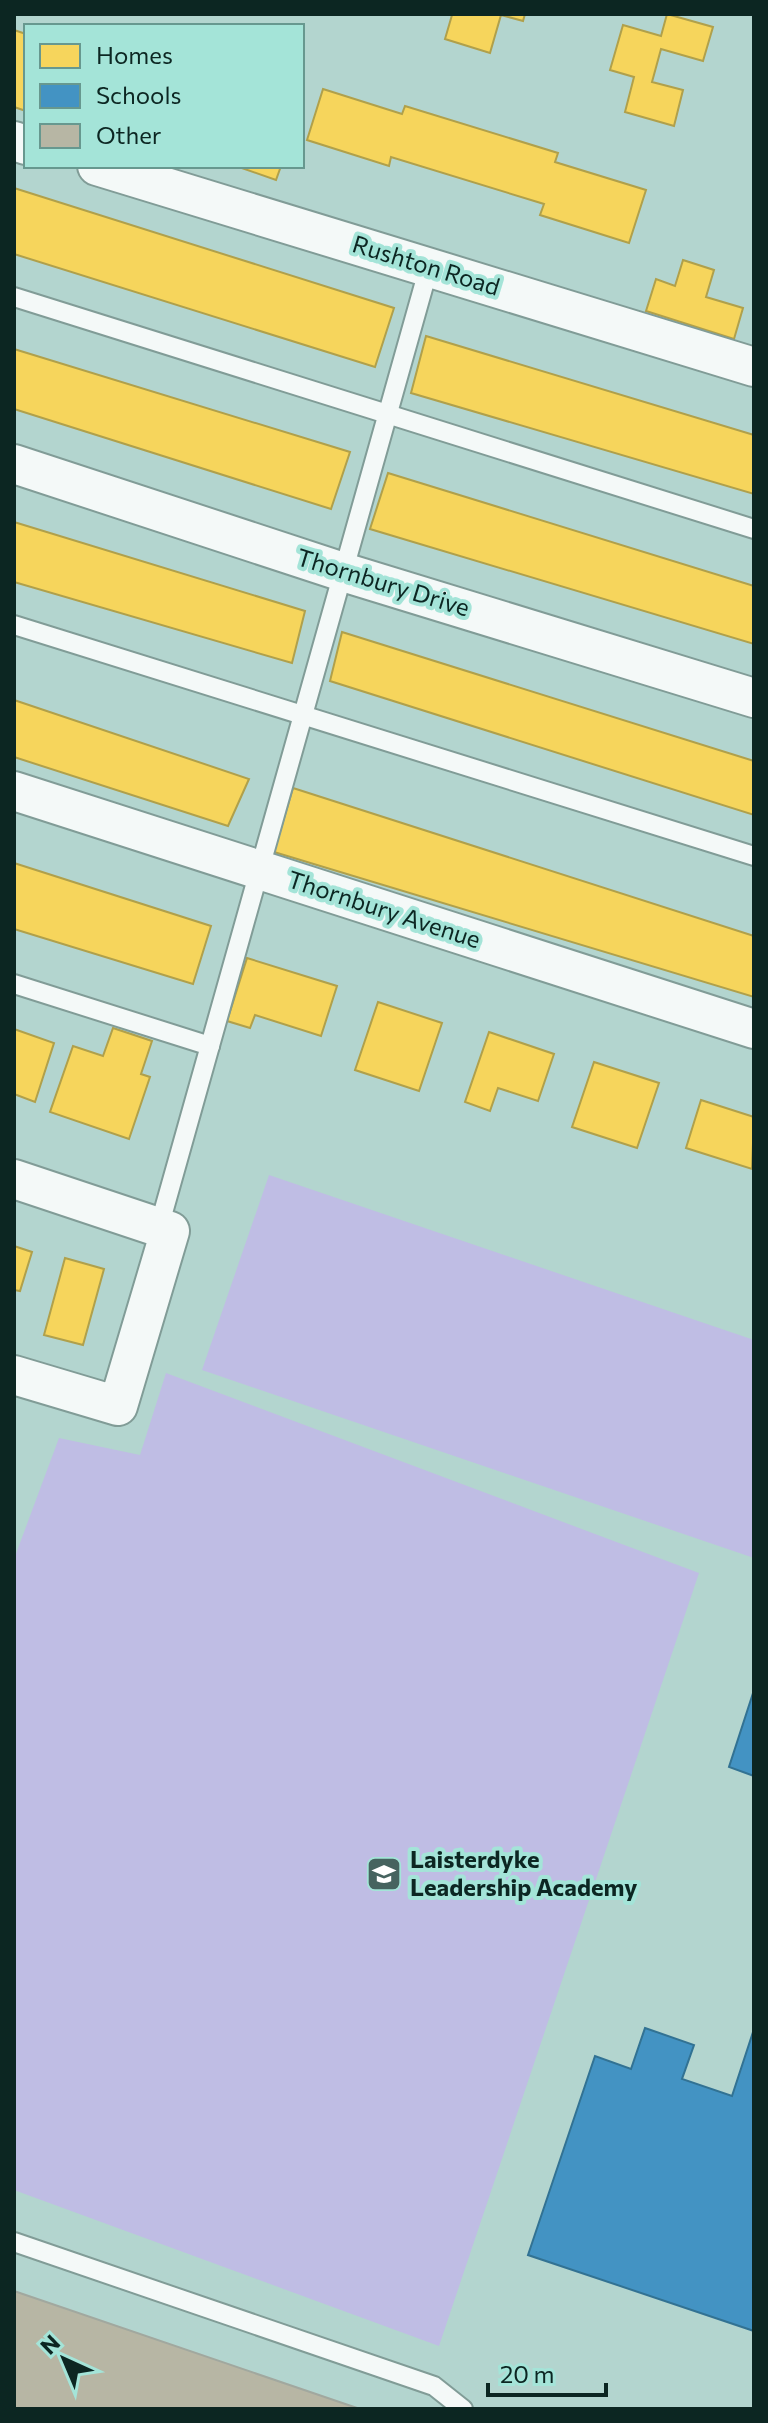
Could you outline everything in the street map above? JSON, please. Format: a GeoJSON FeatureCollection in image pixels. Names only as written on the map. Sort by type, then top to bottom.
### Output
{"type":"FeatureCollection","features":[{"type":"Feature","properties":{"kind":"street","name":"Rushton Road"},"geometry":{"type":"LineString","coordinates":[[104,168],[754,367]]}},
{"type":"Feature","properties":{"kind":"street","name":"Thornbury Drive"},"geometry":{"type":"LineString","coordinates":[[14,464],[343,572],[754,698]]}},
{"type":"Feature","properties":{"kind":"street","name":"Thornbury Avenue"},"geometry":{"type":"LineString","coordinates":[[14,791],[754,1029]]}},
{"type":"Feature","properties":{"kind":"street"},"geometry":{"type":"LineString","coordinates":[[14,1179],[165,1229],[118,1406],[14,1375]]}},
{"type":"Feature","properties":{"kind":"lane"},"geometry":{"type":"LineString","coordinates":[[165,1229],[210,1046],[429,267]]}},
{"type":"Feature","properties":{"kind":"lane"},"geometry":{"type":"LineString","coordinates":[[14,297],[754,529]]}},
{"type":"Feature","properties":{"kind":"lane"},"geometry":{"type":"LineString","coordinates":[[14,625],[754,856]]}},
{"type":"Feature","properties":{"kind":"lane"},"geometry":{"type":"LineString","coordinates":[[14,984],[210,1046]]}},
{"type":"Feature","properties":{"kind":"lane"},"geometry":{"type":"LineString","coordinates":[[14,2242],[434,2386],[463,2409]]}},
{"type":"Feature","properties":{"kind":"shaded area"},"geometry":{"type":"Polygon","coordinates":[[[269,1175],[754,1340],[754,1558],[202,1370],[269,1175]]]}},
{"type":"Feature","properties":{"kind":"shaded area","name":"Laisterdyke Leadership Academy"},"geometry":{"type":"Polygon","coordinates":[[[166,1373],[699,1573],[439,2346],[14,2190],[14,1559],[59,1438],[140,1455],[166,1373]]]}},
{"type":"Feature","properties":{"kind":"building: Homes"},"geometry":{"type":"Polygon","coordinates":[[[450,14],[525,14],[523,21],[501,15],[490,53],[445,39],[450,14]]]}},
{"type":"Feature","properties":{"kind":"building: Homes"},"geometry":{"type":"Polygon","coordinates":[[[667,14],[713,27],[703,61],[661,49],[652,82],[683,90],[674,126],[625,112],[634,77],[610,70],[623,25],[661,36],[667,14]]]}},
{"type":"Feature","properties":{"kind":"building: Homes"},"geometry":{"type":"Polygon","coordinates":[[[14,30],[24,33],[24,110],[14,107],[14,30]]]}},
{"type":"Feature","properties":{"kind":"building: Homes"},"geometry":{"type":"Polygon","coordinates":[[[323,89],[402,114],[405,106],[558,153],[555,162],[646,190],[629,243],[540,215],[544,204],[391,157],[389,166],[307,140],[323,89]]]}},
{"type":"Feature","properties":{"kind":"building: Homes"},"geometry":{"type":"Polygon","coordinates":[[[242,168],[280,168],[276,180],[242,168]]]}},
{"type":"Feature","properties":{"kind":"building: Homes"},"geometry":{"type":"Polygon","coordinates":[[[14,188],[394,308],[375,367],[14,254],[14,188]]]}},
{"type":"Feature","properties":{"kind":"building: Homes"},"geometry":{"type":"Polygon","coordinates":[[[683,260],[714,270],[706,297],[743,308],[734,339],[646,311],[656,279],[675,286],[683,260]]]}},
{"type":"Feature","properties":{"kind":"building: Homes"},"geometry":{"type":"Polygon","coordinates":[[[426,336],[754,435],[754,494],[411,393],[426,336]]]}},
{"type":"Feature","properties":{"kind":"building: Homes"},"geometry":{"type":"Polygon","coordinates":[[[14,349],[350,452],[331,509],[14,409],[14,349]]]}},
{"type":"Feature","properties":{"kind":"building: Homes"},"geometry":{"type":"Polygon","coordinates":[[[388,473],[754,586],[754,644],[370,529],[388,473]]]}},
{"type":"Feature","properties":{"kind":"building: Homes"},"geometry":{"type":"Polygon","coordinates":[[[14,522],[305,611],[292,663],[14,582],[14,522]]]}},
{"type":"Feature","properties":{"kind":"building: Homes"},"geometry":{"type":"Polygon","coordinates":[[[342,632],[754,761],[754,815],[330,681],[342,632]]]}},
{"type":"Feature","properties":{"kind":"building: Homes"},"geometry":{"type":"Polygon","coordinates":[[[14,700],[249,779],[228,826],[14,757],[14,700]]]}},
{"type":"Feature","properties":{"kind":"building: Homes"},"geometry":{"type":"Polygon","coordinates":[[[293,788],[754,936],[754,997],[274,852],[293,788]]]}},
{"type":"Feature","properties":{"kind":"building: Homes"},"geometry":{"type":"Polygon","coordinates":[[[14,863],[211,926],[193,984],[14,929],[14,863]]]}},
{"type":"Feature","properties":{"kind":"building: Homes"},"geometry":{"type":"Polygon","coordinates":[[[247,958],[337,986],[321,1036],[255,1015],[250,1028],[227,1021],[247,958]]]}},
{"type":"Feature","properties":{"kind":"building: Homes"},"geometry":{"type":"Polygon","coordinates":[[[378,1002],[442,1023],[419,1091],[355,1070],[378,1002]]]}},
{"type":"Feature","properties":{"kind":"building: Homes"},"geometry":{"type":"Polygon","coordinates":[[[113,1028],[152,1041],[141,1074],[150,1077],[129,1139],[50,1112],[73,1046],[103,1056],[113,1028]]]}},
{"type":"Feature","properties":{"kind":"building: Homes"},"geometry":{"type":"Polygon","coordinates":[[[14,1029],[54,1043],[35,1102],[14,1094],[14,1029]]]}},
{"type":"Feature","properties":{"kind":"building: Homes"},"geometry":{"type":"Polygon","coordinates":[[[489,1032],[554,1054],[538,1101],[498,1088],[490,1111],[465,1102],[489,1032]]]}},
{"type":"Feature","properties":{"kind":"building: Homes"},"geometry":{"type":"Polygon","coordinates":[[[594,1062],[659,1083],[637,1148],[572,1127],[594,1062]]]}},
{"type":"Feature","properties":{"kind":"building: Homes"},"geometry":{"type":"Polygon","coordinates":[[[701,1100],[754,1117],[752,1169],[686,1148],[701,1100]]]}},
{"type":"Feature","properties":{"kind":"building: Homes"},"geometry":{"type":"Polygon","coordinates":[[[14,1246],[32,1252],[20,1291],[14,1290],[14,1246]]]}},
{"type":"Feature","properties":{"kind":"building: Homes"},"geometry":{"type":"Polygon","coordinates":[[[65,1258],[104,1269],[83,1345],[44,1335],[65,1258]]]}},
{"type":"Feature","properties":{"kind":"building: Schools"},"geometry":{"type":"Polygon","coordinates":[[[754,1690],[754,1776],[729,1767],[754,1690]]]}},
{"type":"Feature","properties":{"kind":"building: Schools"},"geometry":{"type":"Polygon","coordinates":[[[645,2028],[694,2045],[682,2079],[732,2096],[754,2029],[754,2331],[528,2255],[595,2056],[631,2069],[645,2028]]]}},
{"type":"Feature","properties":{"kind":"building: Other"},"geometry":{"type":"Polygon","coordinates":[[[14,2291],[360,2409],[14,2409],[14,2291]]]}},
{"type":"Feature","properties":{"kind":"place","name":"Laisterdyke Leadership Academy"},"geometry":{"type":"Point","coordinates":[384,1874]}}]}
